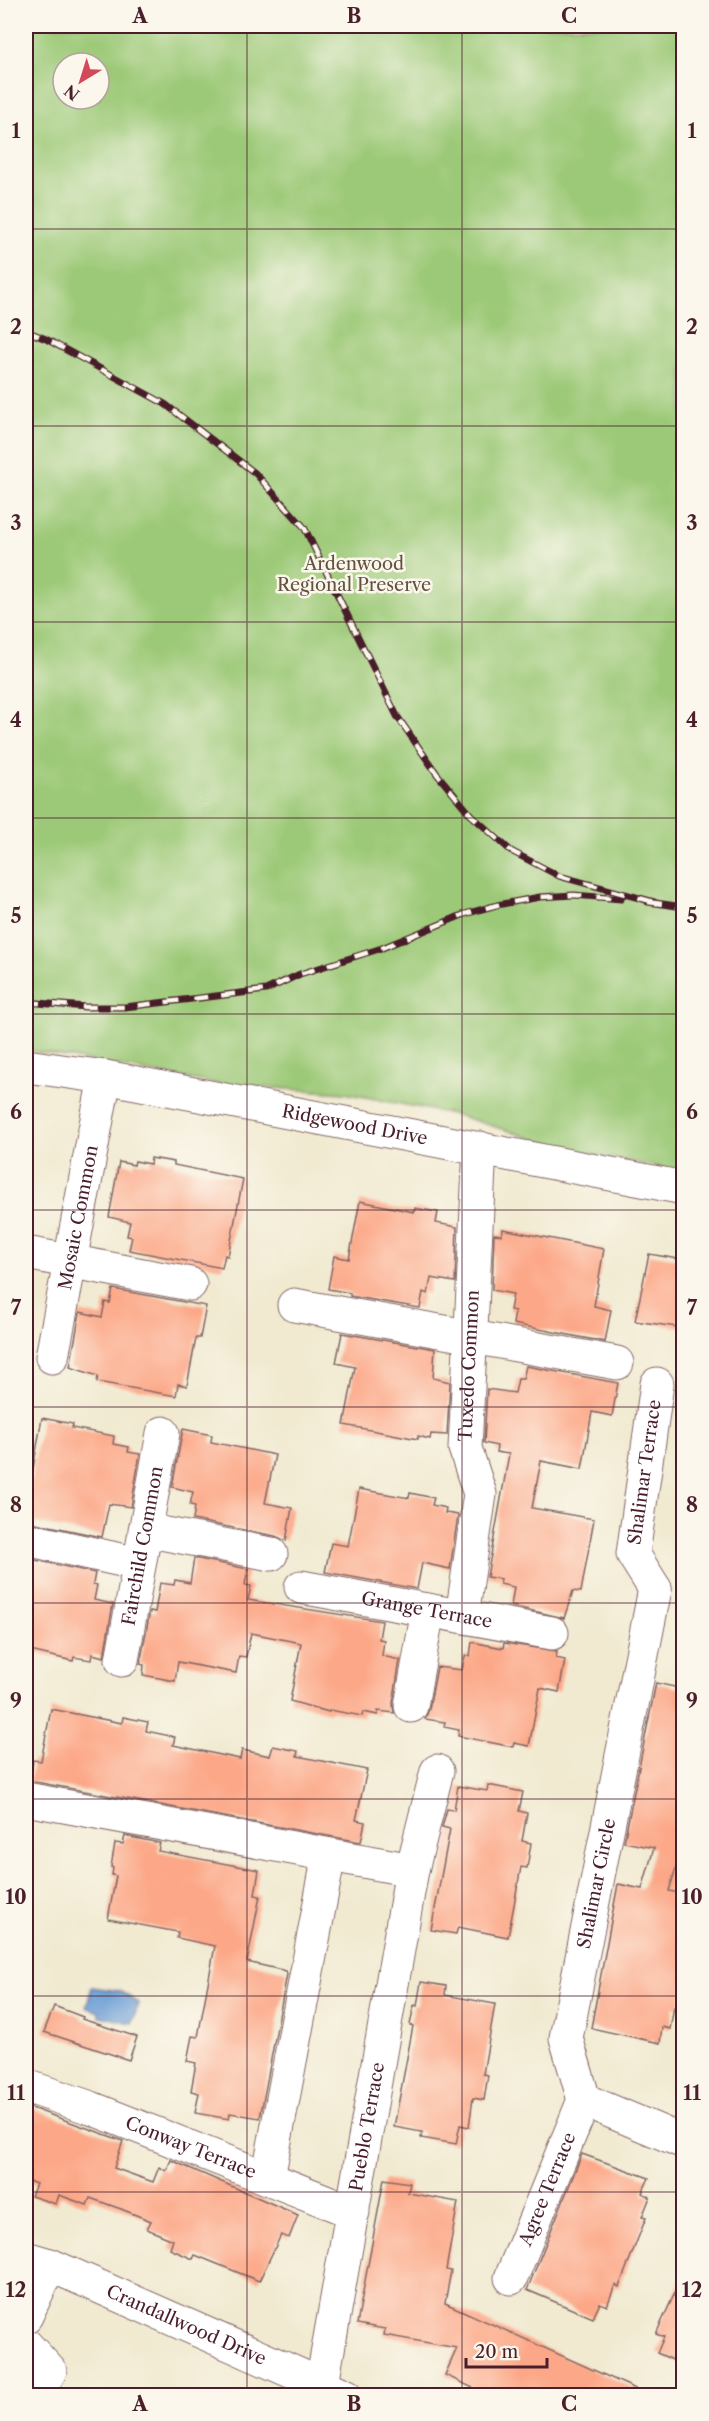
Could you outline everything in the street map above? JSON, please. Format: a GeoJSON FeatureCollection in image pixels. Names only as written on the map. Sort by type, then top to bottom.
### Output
{"type":"FeatureCollection","features":[{"type":"Feature","properties":{"kind":"street","name":"Ridgewood Drive"},"geometry":{"type":"LineString","coordinates":[[26,1066],[105,1077],[684,1188]]}},
{"type":"Feature","properties":{"kind":"street","name":"Mosaic Common"},"geometry":{"type":"LineString","coordinates":[[52,1357],[105,1077]]}},
{"type":"Feature","properties":{"kind":"street","name":"Tuxedo Common"},"geometry":{"type":"LineString","coordinates":[[462,1616],[480,1494],[465,1448],[480,1148]]}},
{"type":"Feature","properties":{"kind":"street"},"geometry":{"type":"LineString","coordinates":[[26,1253],[190,1284]]}},
{"type":"Feature","properties":{"kind":"street"},"geometry":{"type":"LineString","coordinates":[[294,1305],[617,1363]]}},
{"type":"Feature","properties":{"kind":"street","name":"Shalimar Terrace"},"geometry":{"type":"LineString","coordinates":[[657,1384],[633,1554],[669,1590]]}},
{"type":"Feature","properties":{"kind":"street","name":"Fairchild Common"},"geometry":{"type":"LineString","coordinates":[[122,1660],[163,1433]]}},
{"type":"Feature","properties":{"kind":"street"},"geometry":{"type":"LineString","coordinates":[[145,1530],[271,1554]]}},
{"type":"Feature","properties":{"kind":"street"},"geometry":{"type":"LineString","coordinates":[[26,1539],[139,1564]]}},
{"type":"Feature","properties":{"kind":"street","name":"Grange Terrace"},"geometry":{"type":"LineString","coordinates":[[301,1587],[552,1633]]}},
{"type":"Feature","properties":{"kind":"street","name":"Shalimar Circle"},"geometry":{"type":"LineString","coordinates":[[585,2100],[567,2038],[669,1590]]}},
{"type":"Feature","properties":{"kind":"street"},"geometry":{"type":"LineString","coordinates":[[411,1706],[428,1610]]}},
{"type":"Feature","properties":{"kind":"street","name":"Pueblo Terrace"},"geometry":{"type":"LineString","coordinates":[[334,2390],[353,2212],[412,1870],[437,1771]]}},
{"type":"Feature","properties":{"kind":"street"},"geometry":{"type":"LineString","coordinates":[[26,1799],[412,1870]]}},
{"type":"Feature","properties":{"kind":"street"},"geometry":{"type":"LineString","coordinates":[[267,2178],[329,1855]]}},
{"type":"Feature","properties":{"kind":"street","name":"Conway Terrace"},"geometry":{"type":"LineString","coordinates":[[26,2086],[91,2108],[353,2212]]}},
{"type":"Feature","properties":{"kind":"street"},"geometry":{"type":"LineString","coordinates":[[585,2100],[684,2142]]}},
{"type":"Feature","properties":{"kind":"street","name":"Agree Terrace"},"geometry":{"type":"LineString","coordinates":[[511,2278],[585,2100]]}},
{"type":"Feature","properties":{"kind":"street"},"geometry":{"type":"LineString","coordinates":[[26,2316],[38,2262]]}},
{"type":"Feature","properties":{"kind":"street","name":"Crandallwood Drive"},"geometry":{"type":"LineString","coordinates":[[38,2262],[334,2390]]}},
{"type":"Feature","properties":{"kind":"street"},"geometry":{"type":"LineString","coordinates":[[26,2345],[50,2371],[38,2396]]}},
{"type":"Feature","properties":{"kind":"green space","name":"Ardenwood Regional Preserve"},"geometry":{"type":"Polygon","coordinates":[[[26,26],[683,26],[683,1172],[566,1149],[457,1115],[345,1093],[218,1084],[26,1050],[26,26]]]}},
{"type":"Feature","properties":{"kind":"water"},"geometry":{"type":"Polygon","coordinates":[[[92,1987],[120,1991],[139,2003],[132,2023],[99,2016],[99,2012],[86,2007],[92,1987]]]}},
{"type":"Feature","properties":{"kind":"building"},"geometry":{"type":"Polygon","coordinates":[[[151,1158],[243,1179],[228,1256],[225,1255],[222,1268],[129,1250],[132,1237],[127,1236],[130,1222],[109,1217],[119,1162],[134,1165],[135,1161],[150,1164],[151,1158]]]}},
{"type":"Feature","properties":{"kind":"building"},"geometry":{"type":"Polygon","coordinates":[[[360,1201],[414,1212],[415,1208],[438,1212],[436,1223],[457,1227],[455,1282],[431,1278],[428,1294],[423,1292],[420,1308],[350,1296],[350,1293],[328,1289],[334,1256],[349,1259],[360,1201]]]}},
{"type":"Feature","properties":{"kind":"building"},"geometry":{"type":"Polygon","coordinates":[[[503,1229],[604,1249],[594,1306],[611,1310],[605,1342],[513,1324],[515,1311],[510,1310],[513,1294],[492,1290],[494,1234],[502,1235],[503,1229]]]}},
{"type":"Feature","properties":{"kind":"building"},"geometry":{"type":"Polygon","coordinates":[[[649,1254],[684,1260],[684,1328],[635,1321],[649,1254]]]}},
{"type":"Feature","properties":{"kind":"building"},"geometry":{"type":"Polygon","coordinates":[[[113,1289],[206,1306],[200,1338],[196,1338],[187,1386],[178,1384],[176,1396],[97,1382],[98,1376],[70,1367],[80,1312],[102,1317],[105,1302],[110,1303],[113,1289]]]}},
{"type":"Feature","properties":{"kind":"building"},"geometry":{"type":"Polygon","coordinates":[[[342,1333],[435,1349],[433,1378],[450,1382],[447,1435],[431,1434],[430,1439],[418,1436],[418,1439],[344,1425],[355,1367],[336,1363],[342,1333]]]}},
{"type":"Feature","properties":{"kind":"building"},"geometry":{"type":"Polygon","coordinates":[[[526,1366],[618,1383],[612,1416],[592,1412],[582,1469],[541,1461],[532,1508],[594,1519],[581,1592],[573,1591],[564,1618],[511,1606],[514,1587],[500,1584],[501,1579],[487,1577],[509,1454],[496,1452],[497,1446],[484,1443],[487,1389],[515,1393],[518,1379],[523,1379],[526,1366]]]}},
{"type":"Feature","properties":{"kind":"building"},"geometry":{"type":"Polygon","coordinates":[[[42,1418],[73,1424],[72,1428],[114,1436],[113,1444],[129,1447],[128,1452],[140,1454],[131,1507],[109,1504],[102,1537],[26,1521],[26,1485],[30,1486],[42,1418]]]}},
{"type":"Feature","properties":{"kind":"building"},"geometry":{"type":"Polygon","coordinates":[[[183,1429],[212,1435],[211,1442],[275,1455],[265,1503],[292,1508],[286,1541],[275,1536],[193,1520],[195,1506],[190,1505],[193,1492],[172,1487],[183,1429]]]}},
{"type":"Feature","properties":{"kind":"building"},"geometry":{"type":"Polygon","coordinates":[[[359,1489],[409,1498],[410,1493],[434,1498],[432,1505],[446,1508],[445,1513],[458,1515],[450,1569],[422,1563],[417,1589],[325,1572],[331,1543],[348,1546],[359,1489]]]}},
{"type":"Feature","properties":{"kind":"building"},"geometry":{"type":"Polygon","coordinates":[[[26,1558],[95,1573],[93,1584],[97,1585],[94,1600],[113,1604],[104,1657],[92,1654],[91,1660],[74,1657],[73,1661],[26,1650],[26,1558]]]}},
{"type":"Feature","properties":{"kind":"building"},"geometry":{"type":"Polygon","coordinates":[[[194,1558],[248,1569],[245,1585],[251,1586],[248,1600],[382,1621],[379,1639],[384,1640],[382,1656],[400,1660],[393,1703],[394,1713],[378,1711],[378,1715],[363,1712],[362,1716],[330,1710],[329,1712],[290,1701],[301,1643],[251,1633],[246,1657],[239,1656],[236,1673],[178,1662],[175,1681],[143,1675],[144,1665],[140,1664],[150,1611],[155,1612],[160,1583],[174,1585],[175,1580],[190,1583],[194,1558]]]}},
{"type":"Feature","properties":{"kind":"building"},"geometry":{"type":"Polygon","coordinates":[[[472,1642],[503,1648],[504,1643],[557,1651],[556,1658],[565,1660],[559,1692],[540,1688],[529,1746],[514,1743],[513,1747],[458,1736],[459,1730],[444,1727],[445,1722],[425,1719],[437,1667],[462,1670],[465,1656],[470,1656],[472,1642]]]}},
{"type":"Feature","properties":{"kind":"building"},"geometry":{"type":"Polygon","coordinates":[[[656,1683],[684,1689],[684,1841],[669,1891],[684,1894],[684,1984],[679,2008],[674,2007],[670,2029],[662,2027],[660,2043],[591,2028],[618,1884],[642,1889],[654,1848],[624,1842],[656,1683]]]}},
{"type":"Feature","properties":{"kind":"building"},"geometry":{"type":"Polygon","coordinates":[[[51,1709],[122,1723],[123,1717],[148,1722],[146,1731],[175,1737],[173,1745],[240,1759],[242,1750],[270,1756],[273,1746],[298,1751],[297,1756],[367,1770],[356,1820],[365,1822],[361,1842],[30,1781],[33,1760],[41,1761],[51,1709]]]}},
{"type":"Feature","properties":{"kind":"building"},"geometry":{"type":"Polygon","coordinates":[[[488,1785],[523,1792],[519,1811],[527,1813],[522,1841],[531,1843],[527,1868],[521,1867],[508,1937],[458,1927],[456,1934],[431,1930],[450,1829],[442,1827],[447,1809],[454,1810],[458,1786],[487,1791],[488,1785]]]}},
{"type":"Feature","properties":{"kind":"building"},"geometry":{"type":"Polygon","coordinates":[[[125,1836],[160,1843],[158,1851],[259,1870],[255,1895],[260,1896],[247,1962],[286,1971],[287,1974],[260,2118],[230,2113],[229,2119],[195,2113],[199,2093],[191,2091],[196,2063],[187,2061],[192,2036],[198,2037],[215,1946],[177,1938],[178,1932],[108,1919],[116,1876],[112,1875],[113,1868],[111,1867],[115,1843],[123,1844],[125,1836]]]}},
{"type":"Feature","properties":{"kind":"building"},"geometry":{"type":"Polygon","coordinates":[[[421,1982],[446,1986],[445,1995],[495,2004],[483,2074],[488,2075],[484,2100],[473,2098],[469,2127],[460,2125],[456,2144],[421,2138],[422,2132],[394,2127],[413,2026],[410,2025],[414,2005],[417,2006],[421,1982]]]}},
{"type":"Feature","properties":{"kind":"building"},"geometry":{"type":"Polygon","coordinates":[[[54,2006],[83,2017],[82,2019],[137,2037],[129,2060],[44,2032],[54,2006]]]}},
{"type":"Feature","properties":{"kind":"building"},"geometry":{"type":"Polygon","coordinates":[[[26,2106],[123,2141],[114,2168],[153,2182],[159,2167],[166,2171],[171,2160],[298,2215],[289,2238],[281,2235],[259,2281],[195,2255],[193,2259],[170,2249],[173,2240],[147,2229],[151,2221],[121,2209],[90,2198],[87,2205],[59,2195],[56,2204],[31,2196],[36,2184],[26,2180],[26,2106]]]}},
{"type":"Feature","properties":{"kind":"building"},"geometry":{"type":"Polygon","coordinates":[[[582,2154],[649,2178],[642,2193],[650,2197],[642,2217],[646,2218],[619,2287],[615,2285],[607,2306],[600,2303],[593,2318],[527,2290],[582,2154]]]}},
{"type":"Feature","properties":{"kind":"building"},"geometry":{"type":"Polygon","coordinates":[[[384,2179],[410,2183],[408,2193],[458,2202],[446,2270],[451,2271],[445,2303],[651,2396],[490,2396],[445,2375],[457,2348],[384,2335],[385,2329],[357,2324],[384,2179]]]}},
{"type":"Feature","properties":{"kind":"building"},"geometry":{"type":"Polygon","coordinates":[[[684,2273],[684,2365],[657,2353],[664,2337],[656,2334],[684,2273]]]}},
{"type":"Feature","properties":{"kind":"railway"},"geometry":{"type":"LineString","coordinates":[[26,331],[46,339],[165,404],[255,473],[304,527],[397,716],[437,774],[471,815],[511,851],[559,876],[654,902]]}},
{"type":"Feature","properties":{"kind":"railway"},"geometry":{"type":"LineString","coordinates":[[26,1002],[86,1007],[125,1007],[266,990],[300,974],[382,948],[465,914],[497,905],[540,897],[574,895],[621,899]]}},
{"type":"Feature","properties":{"kind":"railway"},"geometry":{"type":"LineString","coordinates":[[648,902],[684,907]]}}]}
